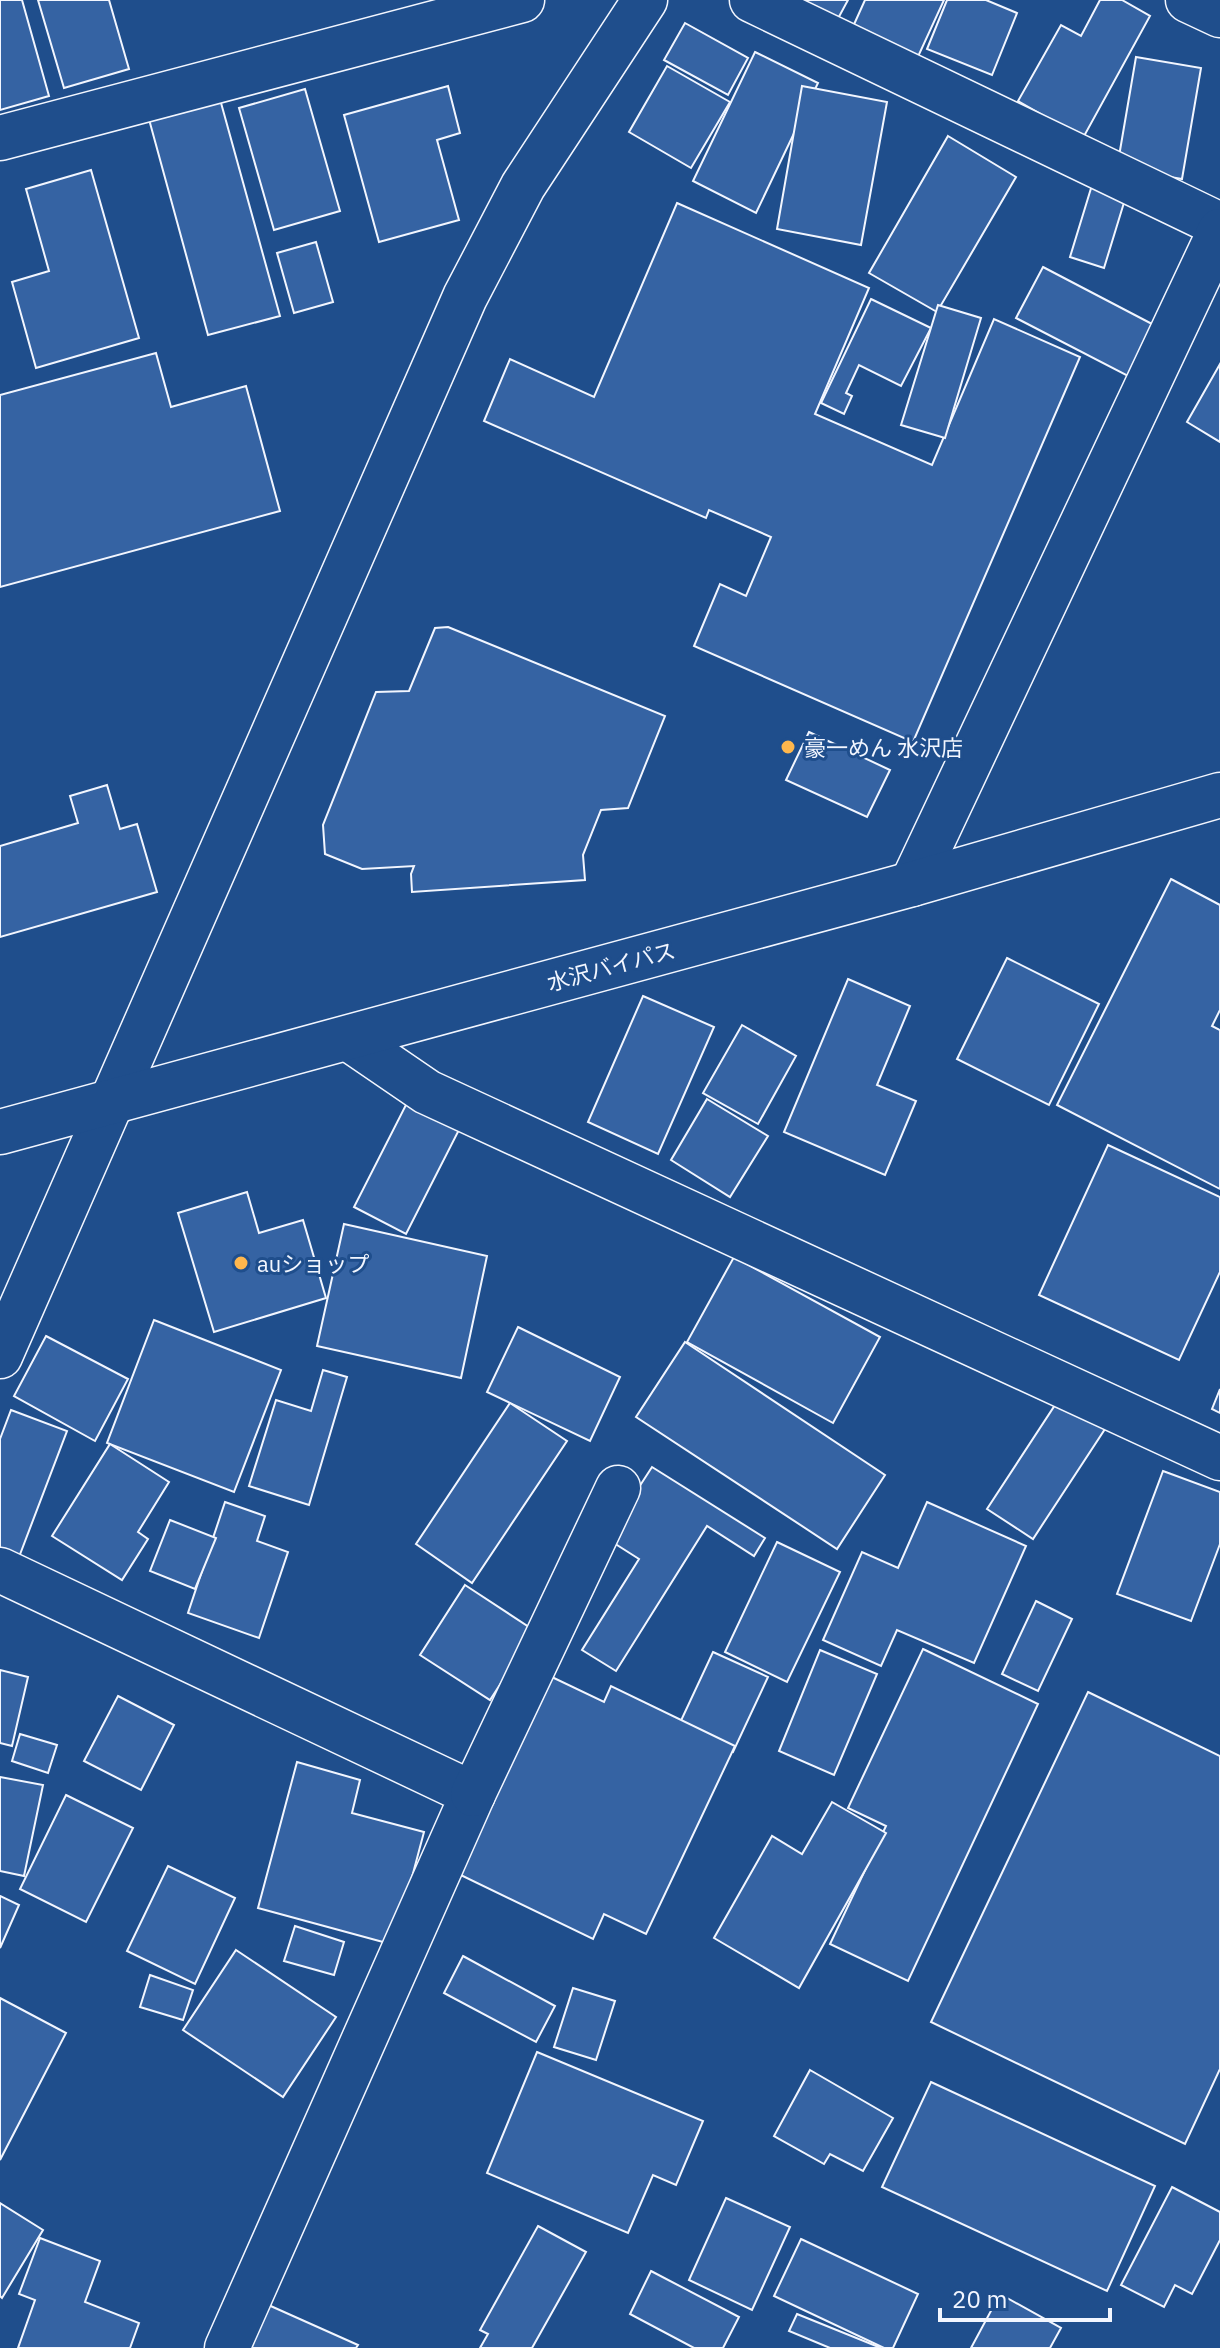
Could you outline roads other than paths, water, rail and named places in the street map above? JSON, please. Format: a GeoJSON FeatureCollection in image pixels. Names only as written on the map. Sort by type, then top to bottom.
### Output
{"type":"FeatureCollection","features":[{"type":"Feature","properties":{"kind":"main road"},"geometry":{"type":"LineString","coordinates":[[0,138],[522,0]]}},
{"type":"Feature","properties":{"kind":"main road"},"geometry":{"type":"LineString","coordinates":[[0,1356],[465,297],[523,186],[645,0]]}},
{"type":"Feature","properties":{"kind":"main road"},"geometry":{"type":"LineString","coordinates":[[752,0],[1220,228],[912,884]]}},
{"type":"Feature","properties":{"kind":"main road"},"geometry":{"type":"LineString","coordinates":[[1188,0],[1220,15]]}},
{"type":"Feature","properties":{"kind":"main road","name":"水沢バイパス"},"geometry":{"type":"LineString","coordinates":[[0,1132],[912,884],[1220,795]]}},
{"type":"Feature","properties":{"kind":"main road"},"geometry":{"type":"LineString","coordinates":[[348,1038],[427,1092],[1220,1458]]}},
{"type":"Feature","properties":{"kind":"main road"},"geometry":{"type":"LineString","coordinates":[[227,2348],[473,1794],[618,1488]]}},
{"type":"Feature","properties":{"kind":"main road"},"geometry":{"type":"LineString","coordinates":[[0,1570],[473,1794]]}},
{"type":"Feature","properties":{"kind":"place","name":"豪一めん 水沢店"},"geometry":{"type":"Point","coordinates":[788,747]}},
{"type":"Feature","properties":{"kind":"place","name":"auショップ"},"geometry":{"type":"Point","coordinates":[241,1263]}}]}
